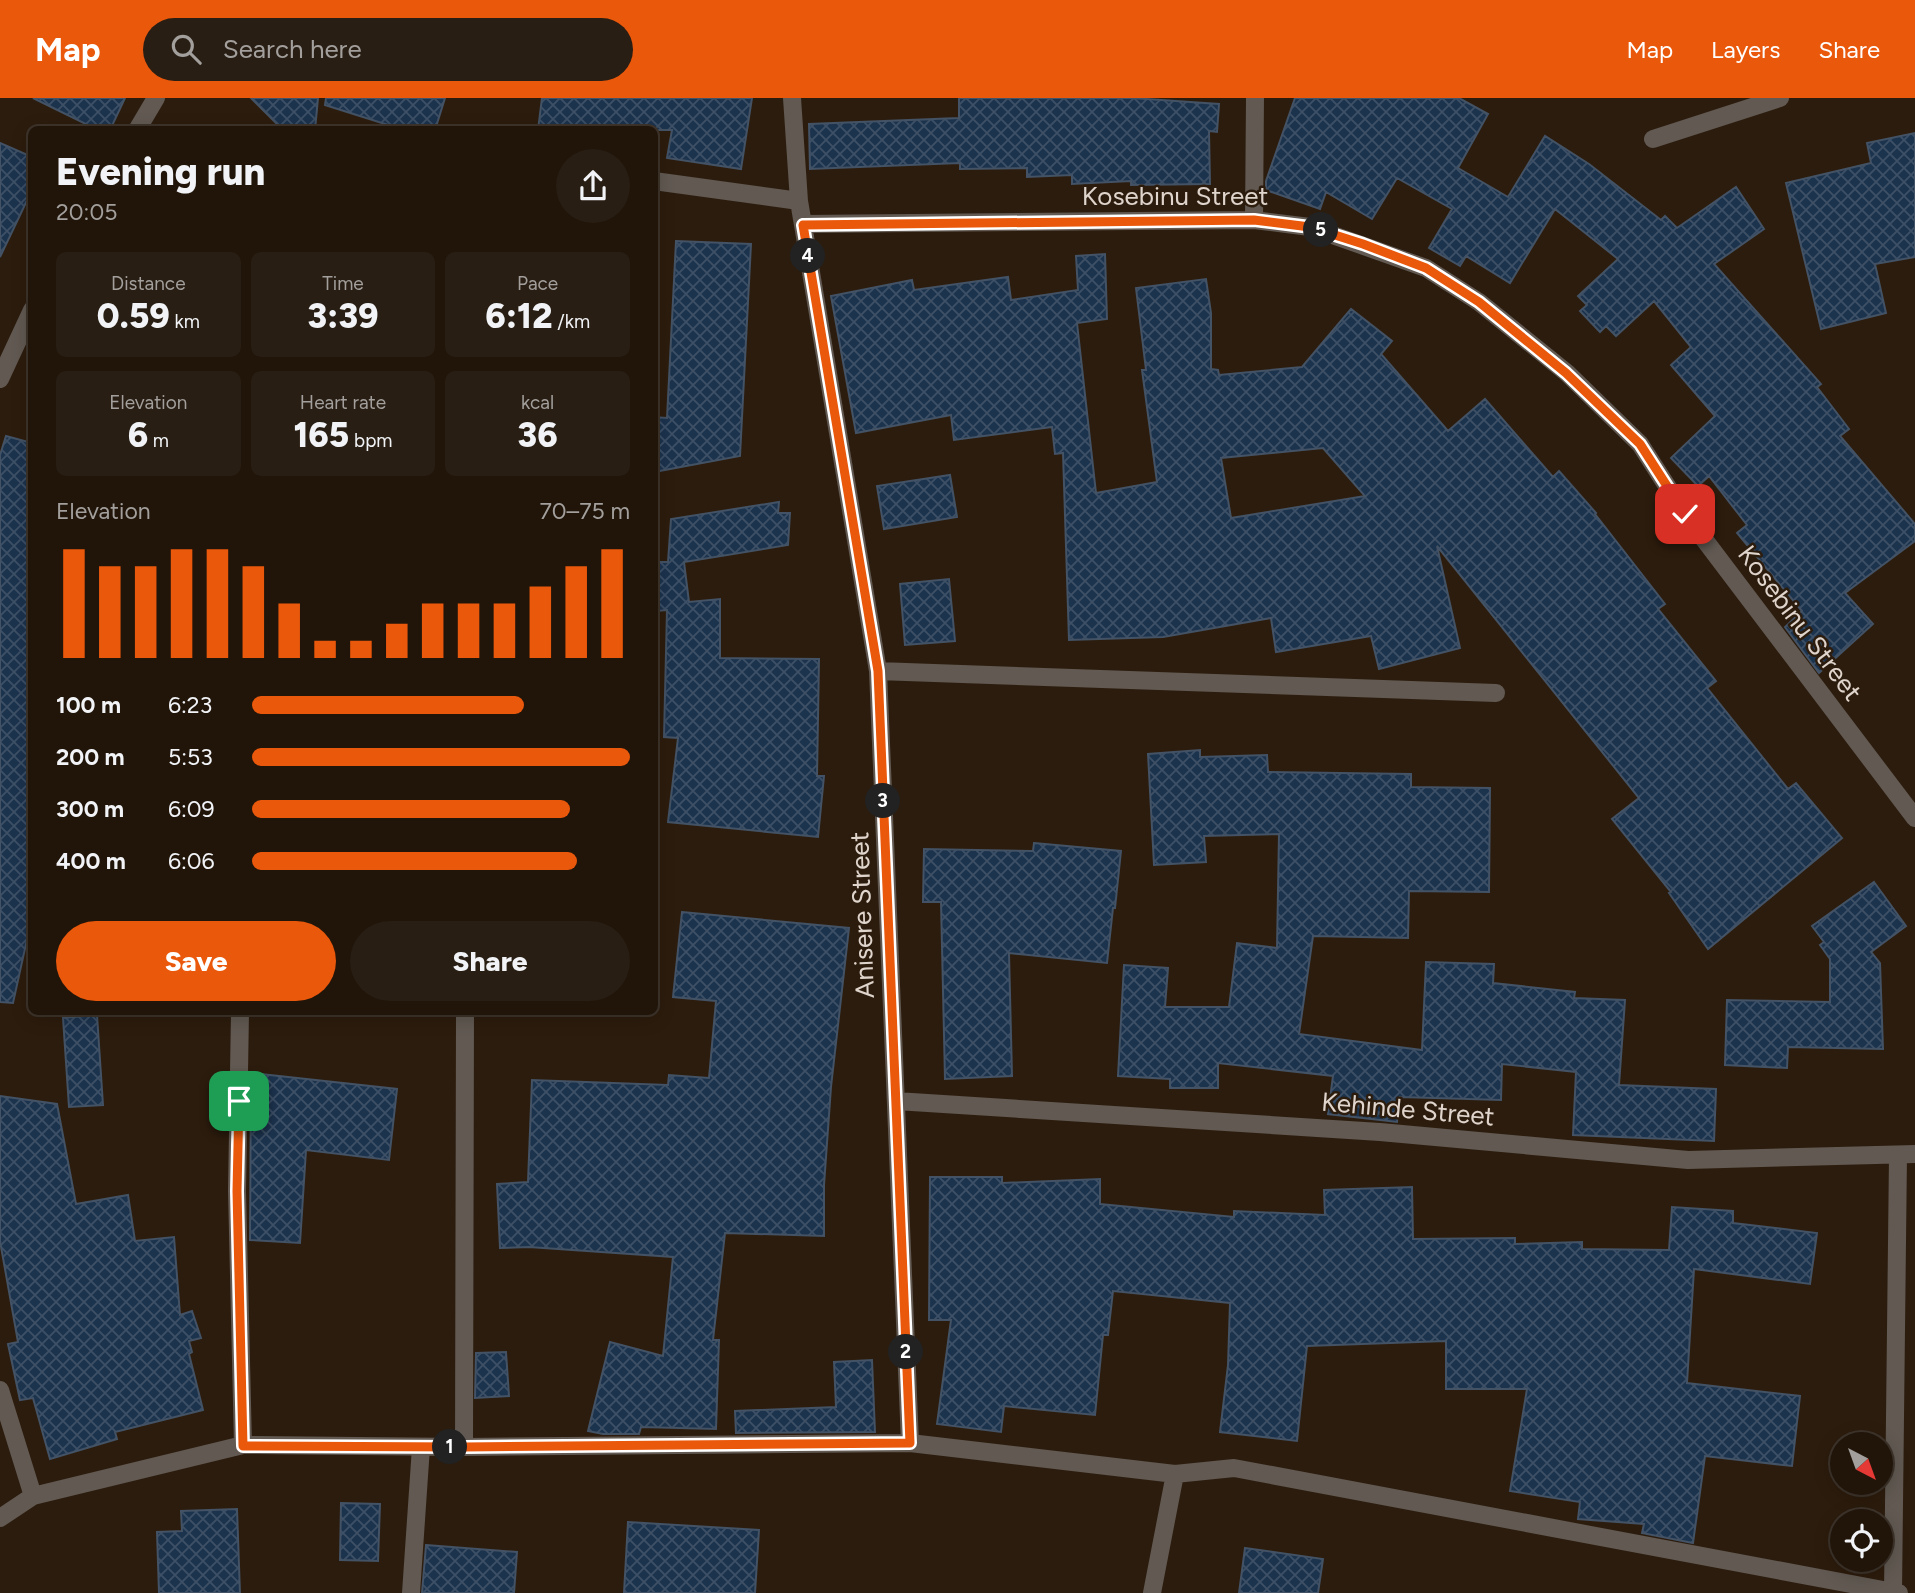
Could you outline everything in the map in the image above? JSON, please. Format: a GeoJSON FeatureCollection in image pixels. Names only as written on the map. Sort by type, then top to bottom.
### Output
{"type":"FeatureCollection","features":[{"type":"Feature","properties":{"kind":"street"},"geometry":{"type":"LineString","coordinates":[[139,126],[156,98]]}},
{"type":"Feature","properties":{"kind":"street","name":"Anisere Street"},"geometry":{"type":"LineString","coordinates":[[792,98],[799,201],[878,671],[910,1443]]}},
{"type":"Feature","properties":{"kind":"street"},"geometry":{"type":"LineString","coordinates":[[1254,220],[1255,98]]}},
{"type":"Feature","properties":{"kind":"street"},"geometry":{"type":"LineString","coordinates":[[1653,139],[1780,98]]}},
{"type":"Feature","properties":{"kind":"street"},"geometry":{"type":"LineString","coordinates":[[658,182],[799,201]]}},
{"type":"Feature","properties":{"kind":"street","name":"Kosebinu Street"},"geometry":{"type":"LineString","coordinates":[[803,225],[1254,220],[1310,227],[1426,268],[1479,302],[1566,373],[1640,444],[1685,514],[1915,818]]}},
{"type":"Feature","properties":{"kind":"street"},"geometry":{"type":"LineString","coordinates":[[0,380],[28,319]]}},
{"type":"Feature","properties":{"kind":"street"},"geometry":{"type":"LineString","coordinates":[[878,671],[1496,693]]}},
{"type":"Feature","properties":{"kind":"street"},"geometry":{"type":"LineString","coordinates":[[240,1015],[237,1191],[243,1446]]}},
{"type":"Feature","properties":{"kind":"street"},"geometry":{"type":"LineString","coordinates":[[464,1447],[465,1015]]}},
{"type":"Feature","properties":{"kind":"street","name":"Kehinde Street"},"geometry":{"type":"LineString","coordinates":[[896,1101],[1380,1132],[1688,1160],[1907,1154]]}},
{"type":"Feature","properties":{"kind":"street"},"geometry":{"type":"LineString","coordinates":[[0,1518],[33,1496],[243,1446],[910,1443],[1175,1474],[1234,1468],[1896,1592],[1907,1154]]}},
{"type":"Feature","properties":{"kind":"street"},"geometry":{"type":"LineString","coordinates":[[0,1390],[33,1496]]}},
{"type":"Feature","properties":{"kind":"street"},"geometry":{"type":"LineString","coordinates":[[411,1593],[421,1447]]}},
{"type":"Feature","properties":{"kind":"street"},"geometry":{"type":"LineString","coordinates":[[1152,1593],[1175,1474]]}},
{"type":"Feature","properties":{"kind":"building"},"geometry":{"type":"Polygon","coordinates":[[[33,98],[125,98],[112,126],[90,126],[33,98]]]}},
{"type":"Feature","properties":{"kind":"building"},"geometry":{"type":"Polygon","coordinates":[[[251,98],[318,98],[315,126],[279,126],[251,98]]]}},
{"type":"Feature","properties":{"kind":"building"},"geometry":{"type":"Polygon","coordinates":[[[326,98],[445,98],[436,126],[391,126],[325,105],[326,98]]]}},
{"type":"Feature","properties":{"kind":"building"},"geometry":{"type":"Polygon","coordinates":[[[542,98],[752,98],[741,169],[667,158],[672,130],[658,130],[658,126],[538,126],[542,98]]]}},
{"type":"Feature","properties":{"kind":"building"},"geometry":{"type":"Polygon","coordinates":[[[959,98],[1132,98],[1219,104],[1217,132],[1209,131],[1210,184],[1131,185],[1131,181],[1072,184],[1072,175],[1027,177],[1027,168],[960,169],[960,163],[810,169],[809,124],[959,118],[959,98]]]}},
{"type":"Feature","properties":{"kind":"building"},"geometry":{"type":"Polygon","coordinates":[[[1295,98],[1459,98],[1488,114],[1458,168],[1508,197],[1545,136],[1589,164],[1661,220],[1665,216],[1677,228],[1736,187],[1764,229],[1714,264],[1821,384],[1817,387],[1849,429],[1840,436],[1915,524],[1915,541],[1845,593],[1873,624],[1819,673],[1785,627],[1802,611],[1737,533],[1747,525],[1709,476],[1698,486],[1671,458],[1715,416],[1671,365],[1691,347],[1654,301],[1616,336],[1606,326],[1600,332],[1580,311],[1587,305],[1578,296],[1618,259],[1555,209],[1510,283],[1466,256],[1460,266],[1429,248],[1452,209],[1397,178],[1372,219],[1326,192],[1320,209],[1266,190],[1266,181],[1295,98]]]}},
{"type":"Feature","properties":{"kind":"building"},"geometry":{"type":"Polygon","coordinates":[[[1915,133],[1915,257],[1875,264],[1886,313],[1821,329],[1786,183],[1871,163],[1867,143],[1915,133]]]}},
{"type":"Feature","properties":{"kind":"building"},"geometry":{"type":"Polygon","coordinates":[[[0,143],[28,155],[28,198],[0,257],[0,143]]]}},
{"type":"Feature","properties":{"kind":"building"},"geometry":{"type":"Polygon","coordinates":[[[676,241],[751,244],[740,456],[658,471],[658,417],[667,418],[676,241]]]}},
{"type":"Feature","properties":{"kind":"building"},"geometry":{"type":"Polygon","coordinates":[[[1105,254],[1107,319],[1077,323],[1096,493],[1157,482],[1142,370],[1146,370],[1136,288],[1206,279],[1211,313],[1211,369],[1218,370],[1219,375],[1302,367],[1351,309],[1392,341],[1381,354],[1448,431],[1485,399],[1553,477],[1559,471],[1596,513],[1665,604],[1658,609],[1716,681],[1707,688],[1788,789],[1796,783],[1842,838],[1708,949],[1669,893],[1671,892],[1612,819],[1639,798],[1437,546],[1460,648],[1379,669],[1371,636],[1276,652],[1271,618],[1163,637],[1069,640],[1063,453],[1055,454],[1052,427],[954,440],[951,415],[856,433],[831,296],[912,280],[914,290],[1008,277],[1011,300],[1078,290],[1076,256],[1105,254]],[[1323,448],[1221,458],[1231,518],[1365,496],[1323,448]]]}},
{"type":"Feature","properties":{"kind":"building"},"geometry":{"type":"Polygon","coordinates":[[[6,436],[28,442],[28,935],[13,1003],[0,1002],[0,455],[6,436]]]}},
{"type":"Feature","properties":{"kind":"building"},"geometry":{"type":"Polygon","coordinates":[[[950,475],[957,517],[884,529],[877,486],[950,475]]]}},
{"type":"Feature","properties":{"kind":"building"},"geometry":{"type":"Polygon","coordinates":[[[779,502],[778,513],[790,513],[788,545],[684,562],[689,602],[720,599],[720,658],[819,659],[817,776],[824,776],[818,837],[668,822],[678,738],[664,737],[667,610],[658,611],[658,562],[668,562],[671,519],[779,502]]]}},
{"type":"Feature","properties":{"kind":"building"},"geometry":{"type":"Polygon","coordinates":[[[949,579],[955,641],[905,645],[900,584],[949,579]]]}},
{"type":"Feature","properties":{"kind":"building"},"geometry":{"type":"Polygon","coordinates":[[[1200,750],[1200,757],[1267,755],[1268,772],[1411,774],[1411,787],[1490,788],[1489,892],[1409,891],[1408,938],[1313,936],[1299,1034],[1422,1050],[1426,962],[1494,964],[1493,983],[1575,992],[1574,998],[1625,1000],[1619,1085],[1716,1089],[1714,1141],[1573,1135],[1576,1072],[1502,1064],[1501,1100],[1400,1097],[1397,1122],[1328,1114],[1333,1076],[1218,1063],[1218,1088],[1170,1088],[1170,1079],[1118,1076],[1124,965],[1168,968],[1165,1007],[1229,1007],[1237,943],[1277,948],[1279,834],[1204,836],[1206,862],[1154,865],[1148,754],[1200,750]]]}},
{"type":"Feature","properties":{"kind":"building"},"geometry":{"type":"Polygon","coordinates":[[[1034,843],[1121,851],[1107,963],[1009,953],[1012,1076],[945,1079],[941,902],[923,902],[924,849],[1033,851],[1034,843]]]}},
{"type":"Feature","properties":{"kind":"building"},"geometry":{"type":"Polygon","coordinates":[[[1874,882],[1906,926],[1871,952],[1880,963],[1883,1049],[1788,1047],[1787,1068],[1725,1065],[1727,1000],[1830,1002],[1830,959],[1820,945],[1824,942],[1812,926],[1874,882]]]}},
{"type":"Feature","properties":{"kind":"building"},"geometry":{"type":"Polygon","coordinates":[[[682,912],[849,928],[831,1087],[824,1185],[824,1236],[725,1233],[713,1340],[719,1340],[716,1429],[641,1427],[639,1434],[603,1434],[588,1431],[610,1342],[663,1356],[673,1257],[529,1247],[500,1248],[497,1184],[528,1182],[532,1080],[668,1085],[669,1075],[709,1078],[716,1001],[673,997],[682,912]]]}},
{"type":"Feature","properties":{"kind":"building"},"geometry":{"type":"Polygon","coordinates":[[[97,1015],[103,1105],[69,1107],[63,1018],[97,1015]]]}},
{"type":"Feature","properties":{"kind":"building"},"geometry":{"type":"Polygon","coordinates":[[[251,1073],[397,1089],[389,1160],[306,1150],[300,1243],[250,1240],[251,1073]]]}},
{"type":"Feature","properties":{"kind":"building"},"geometry":{"type":"Polygon","coordinates":[[[0,1096],[57,1104],[76,1204],[128,1195],[135,1241],[174,1237],[180,1315],[192,1311],[201,1338],[189,1341],[192,1352],[189,1354],[203,1410],[115,1432],[117,1439],[50,1459],[33,1398],[20,1400],[8,1344],[18,1342],[0,1241],[0,1096]]]}},
{"type":"Feature","properties":{"kind":"building"},"geometry":{"type":"Polygon","coordinates":[[[930,1177],[1002,1177],[1002,1183],[1100,1179],[1100,1204],[1234,1217],[1234,1211],[1325,1215],[1324,1190],[1412,1187],[1413,1239],[1515,1238],[1515,1244],[1582,1242],[1582,1249],[1669,1250],[1672,1207],[1733,1211],[1733,1223],[1817,1233],[1810,1284],[1694,1269],[1687,1383],[1800,1396],[1792,1466],[1705,1456],[1693,1543],[1642,1533],[1644,1524],[1578,1519],[1580,1502],[1510,1491],[1527,1389],[1446,1389],[1446,1341],[1307,1346],[1297,1441],[1220,1432],[1228,1365],[1230,1303],[1113,1291],[1108,1335],[1103,1335],[1095,1415],[1004,1406],[1001,1432],[937,1424],[951,1320],[929,1320],[930,1177]]]}},
{"type":"Feature","properties":{"kind":"building"},"geometry":{"type":"Polygon","coordinates":[[[506,1352],[509,1396],[475,1398],[476,1353],[506,1352]]]}},
{"type":"Feature","properties":{"kind":"building"},"geometry":{"type":"Polygon","coordinates":[[[872,1360],[875,1432],[736,1433],[735,1411],[836,1407],[834,1362],[872,1360]]]}},
{"type":"Feature","properties":{"kind":"building"},"geometry":{"type":"Polygon","coordinates":[[[341,1503],[380,1504],[378,1561],[340,1560],[341,1503]]]}},
{"type":"Feature","properties":{"kind":"building"},"geometry":{"type":"Polygon","coordinates":[[[237,1509],[240,1593],[159,1593],[157,1532],[182,1531],[181,1511],[237,1509]]]}},
{"type":"Feature","properties":{"kind":"building"},"geometry":{"type":"Polygon","coordinates":[[[628,1522],[759,1530],[755,1593],[624,1593],[628,1522]]]}},
{"type":"Feature","properties":{"kind":"building"},"geometry":{"type":"Polygon","coordinates":[[[426,1545],[517,1552],[514,1593],[422,1593],[426,1545]]]}},
{"type":"Feature","properties":{"kind":"building"},"geometry":{"type":"Polygon","coordinates":[[[1245,1548],[1323,1559],[1318,1593],[1239,1593],[1245,1548]]]}},
{"type":"Feature","properties":{"kind":"route"},"geometry":{"type":"LineString","coordinates":[[239,1101],[237,1191],[243,1446],[910,1443],[878,671],[803,225],[1254,220],[1310,227],[1363,244],[1426,268],[1479,302],[1566,373],[1640,444],[1685,514]]}}]}
